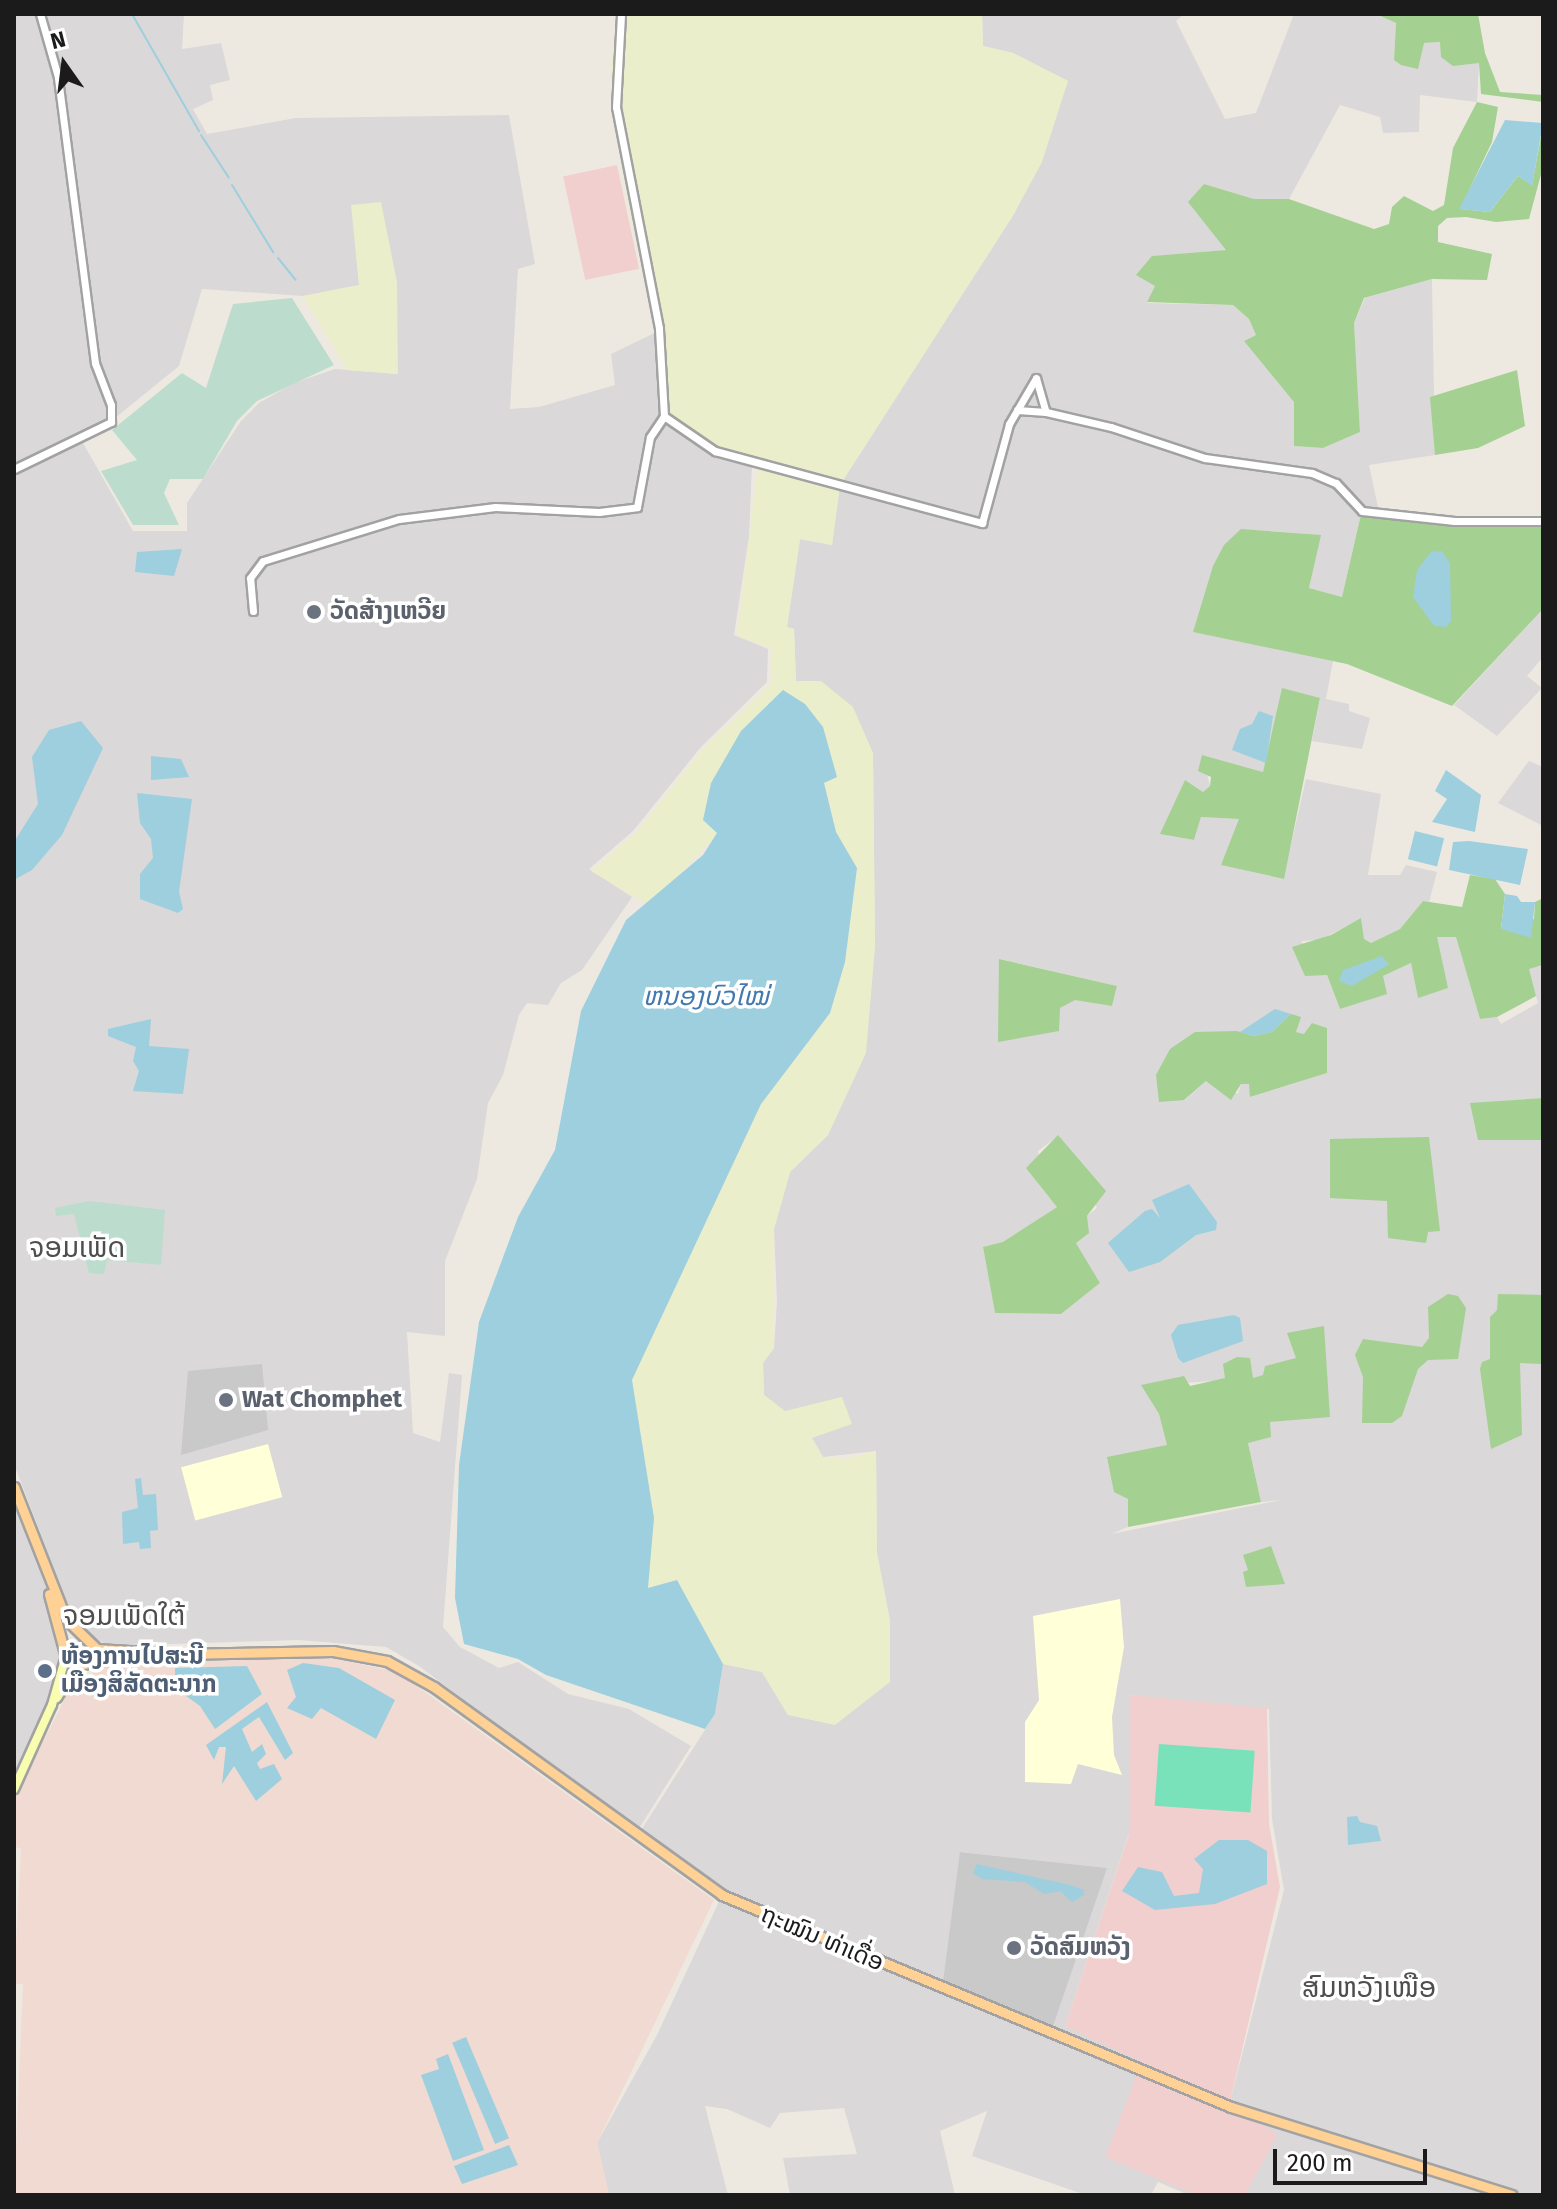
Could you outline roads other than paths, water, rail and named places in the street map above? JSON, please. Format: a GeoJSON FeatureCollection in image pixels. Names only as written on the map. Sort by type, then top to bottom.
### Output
{"type":"FeatureCollection","features":[{"type":"Feature","properties":{"kind":"main road"},"geometry":{"type":"LineString","coordinates":[[14,1487],[63,1613],[85,1641],[82,1663],[52,1705]]}},
{"type":"Feature","properties":{"kind":"main road"},"geometry":{"type":"LineString","coordinates":[[14,1504],[64,1644],[65,1659],[52,1705],[14,1789]]}},
{"type":"Feature","properties":{"kind":"main road"},"geometry":{"type":"LineString","coordinates":[[64,1644],[85,1641]]}},
{"type":"Feature","properties":{"kind":"main road","name":"ຖະໝົນ ທ່າເດື່ອ"},"geometry":{"type":"LineString","coordinates":[[85,1641],[111,1653],[333,1651],[398,1665],[722,1895],[1231,2107],[1512,2195]]}},
{"type":"Feature","properties":{"kind":"main road","name":"ຖະໝົນ ທ່າເດື່ອ"},"geometry":{"type":"LineString","coordinates":[[82,1663],[170,1654]]}},
{"type":"Feature","properties":{"kind":"main road"},"geometry":{"type":"LineString","coordinates":[[65,1659],[82,1663]]}},
{"type":"Feature","properties":{"kind":"street"},"geometry":{"type":"LineString","coordinates":[[14,469],[111,422],[111,405],[95,363],[58,77],[40,14]]}},
{"type":"Feature","properties":{"kind":"street"},"geometry":{"type":"LineString","coordinates":[[253,611],[250,578],[263,561],[399,519],[495,507],[628,511],[637,507],[650,437],[664,416],[659,328],[616,107],[621,14]]}},
{"type":"Feature","properties":{"kind":"street"},"geometry":{"type":"LineString","coordinates":[[664,416],[715,451],[982,523],[1017,410],[1036,378],[1046,412]]}},
{"type":"Feature","properties":{"kind":"street"},"geometry":{"type":"LineString","coordinates":[[1017,410],[1046,412],[1205,458],[1292,468],[1327,477],[1362,511],[1454,521],[1543,521]]}},
{"type":"Feature","properties":{"kind":"water"},"geometry":{"type":"Polygon","coordinates":[[[1505,120],[1543,123],[1532,186],[1518,176],[1490,212],[1459,209],[1505,120]]]}},
{"type":"Feature","properties":{"kind":"water"},"geometry":{"type":"Polygon","coordinates":[[[182,549],[174,576],[135,572],[137,552],[182,549]]]}},
{"type":"Feature","properties":{"kind":"water"},"geometry":{"type":"Polygon","coordinates":[[[1442,551],[1450,563],[1451,621],[1446,627],[1434,626],[1413,597],[1417,570],[1431,552],[1442,551]]]}},
{"type":"Feature","properties":{"kind":"water","name":"ຫນອງບົວໄໝ່"},"geometry":{"type":"Polygon","coordinates":[[[783,690],[805,704],[823,727],[837,777],[824,783],[836,832],[857,868],[845,962],[830,1013],[761,1104],[632,1380],[654,1518],[648,1588],[677,1580],[723,1664],[715,1714],[705,1729],[546,1675],[518,1659],[464,1644],[455,1598],[459,1465],[479,1322],[518,1217],[555,1150],[581,1011],[626,920],[703,855],[717,833],[703,820],[711,783],[741,731],[783,690]]]}},
{"type":"Feature","properties":{"kind":"water"},"geometry":{"type":"Polygon","coordinates":[[[1259,711],[1273,716],[1266,763],[1232,750],[1240,729],[1252,724],[1259,711]]]}},
{"type":"Feature","properties":{"kind":"water"},"geometry":{"type":"Polygon","coordinates":[[[81,721],[103,748],[62,835],[32,870],[14,880],[14,842],[38,804],[32,757],[49,730],[81,721]]]}},
{"type":"Feature","properties":{"kind":"water"},"geometry":{"type":"Polygon","coordinates":[[[151,756],[181,759],[189,777],[151,780],[151,756]]]}},
{"type":"Feature","properties":{"kind":"water"},"geometry":{"type":"Polygon","coordinates":[[[1446,770],[1481,795],[1475,832],[1432,822],[1447,799],[1435,791],[1446,770]]]}},
{"type":"Feature","properties":{"kind":"water"},"geometry":{"type":"Polygon","coordinates":[[[137,793],[192,799],[179,892],[183,909],[178,913],[140,899],[140,874],[153,858],[151,839],[140,823],[137,793]]]}},
{"type":"Feature","properties":{"kind":"water"},"geometry":{"type":"Polygon","coordinates":[[[1415,831],[1444,838],[1437,866],[1408,859],[1415,831]]]}},
{"type":"Feature","properties":{"kind":"water"},"geometry":{"type":"Polygon","coordinates":[[[1469,841],[1528,849],[1520,885],[1449,870],[1453,842],[1469,841]]]}},
{"type":"Feature","properties":{"kind":"water"},"geometry":{"type":"Polygon","coordinates":[[[1505,894],[1517,896],[1521,902],[1535,902],[1531,938],[1501,929],[1505,894]]]}},
{"type":"Feature","properties":{"kind":"water"},"geometry":{"type":"Polygon","coordinates":[[[1382,956],[1389,964],[1352,986],[1339,981],[1343,970],[1382,956]]]}},
{"type":"Feature","properties":{"kind":"water"},"geometry":{"type":"Polygon","coordinates":[[[1275,1009],[1291,1014],[1272,1032],[1253,1036],[1240,1032],[1275,1009]]]}},
{"type":"Feature","properties":{"kind":"water"},"geometry":{"type":"Polygon","coordinates":[[[151,1019],[149,1046],[189,1049],[183,1094],[133,1091],[139,1071],[133,1061],[136,1047],[108,1036],[108,1029],[151,1019]]]}},
{"type":"Feature","properties":{"kind":"water"},"geometry":{"type":"Polygon","coordinates":[[[1189,1184],[1217,1222],[1216,1230],[1196,1235],[1160,1262],[1129,1272],[1108,1243],[1145,1211],[1152,1209],[1160,1218],[1152,1200],[1189,1184]]]}},
{"type":"Feature","properties":{"kind":"water"},"geometry":{"type":"Polygon","coordinates":[[[1234,1315],[1240,1318],[1243,1341],[1183,1363],[1178,1358],[1171,1335],[1178,1325],[1234,1315]]]}},
{"type":"Feature","properties":{"kind":"water"},"geometry":{"type":"Polygon","coordinates":[[[141,1478],[143,1495],[156,1494],[158,1530],[150,1531],[151,1548],[140,1549],[139,1542],[123,1544],[122,1512],[138,1508],[135,1479],[141,1478]]]}},
{"type":"Feature","properties":{"kind":"water"},"geometry":{"type":"Polygon","coordinates":[[[303,1663],[339,1668],[395,1700],[376,1739],[321,1708],[312,1719],[287,1708],[296,1697],[287,1670],[303,1663]]]}},
{"type":"Feature","properties":{"kind":"water"},"geometry":{"type":"Polygon","coordinates":[[[247,1666],[262,1694],[215,1729],[200,1706],[175,1688],[175,1668],[247,1666]]]}},
{"type":"Feature","properties":{"kind":"water"},"geometry":{"type":"Polygon","coordinates":[[[267,1702],[293,1753],[285,1760],[259,1717],[242,1729],[252,1752],[262,1744],[266,1754],[257,1763],[260,1769],[274,1764],[282,1779],[256,1801],[234,1766],[222,1784],[226,1747],[219,1747],[214,1760],[206,1745],[267,1702]]]}},
{"type":"Feature","properties":{"kind":"water"},"geometry":{"type":"Polygon","coordinates":[[[1357,1816],[1360,1822],[1377,1826],[1381,1841],[1348,1845],[1347,1817],[1357,1816]]]}},
{"type":"Feature","properties":{"kind":"water"},"geometry":{"type":"Polygon","coordinates":[[[1219,1840],[1248,1840],[1267,1851],[1267,1884],[1215,1904],[1155,1910],[1122,1891],[1138,1867],[1162,1872],[1174,1896],[1199,1893],[1203,1869],[1194,1859],[1219,1840]]]}},
{"type":"Feature","properties":{"kind":"water"},"geometry":{"type":"Polygon","coordinates":[[[977,1864],[1070,1885],[1084,1890],[1084,1895],[1072,1902],[1060,1891],[1044,1894],[1025,1882],[982,1879],[973,1873],[977,1864]]]}},
{"type":"Feature","properties":{"kind":"water"},"geometry":{"type":"Polygon","coordinates":[[[466,2037],[509,2138],[495,2144],[452,2043],[466,2037]]]}},
{"type":"Feature","properties":{"kind":"water"},"geometry":{"type":"Polygon","coordinates":[[[448,2054],[484,2150],[453,2161],[421,2075],[439,2069],[436,2059],[448,2054]]]}},
{"type":"Feature","properties":{"kind":"water"},"geometry":{"type":"Polygon","coordinates":[[[509,2145],[518,2165],[462,2184],[454,2166],[509,2145]]]}},
{"type":"Feature","properties":{"kind":"waterway"},"geometry":{"type":"LineString","coordinates":[[132,14],[199,131]]}},
{"type":"Feature","properties":{"kind":"waterway"},"geometry":{"type":"LineString","coordinates":[[201,135],[229,178]]}},
{"type":"Feature","properties":{"kind":"waterway"},"geometry":{"type":"LineString","coordinates":[[232,185],[273,252]]}},
{"type":"Feature","properties":{"kind":"waterway"},"geometry":{"type":"LineString","coordinates":[[278,258],[296,280]]}},
{"type":"Feature","properties":{"kind":"place","name":"ວັດສ້າງເຫວີຍ"},"geometry":{"type":"Point","coordinates":[314,612]}},
{"type":"Feature","properties":{"kind":"place","name":"Wat Chomphet"},"geometry":{"type":"Point","coordinates":[226,1400]}},
{"type":"Feature","properties":{"kind":"place","name":"ຫ້ອງການໄປສະນີ ເມືອງສິສັດຕະນາກ"},"geometry":{"type":"Point","coordinates":[45,1671]}},
{"type":"Feature","properties":{"kind":"place","name":"ວັດສົມຫວັງ"},"geometry":{"type":"Point","coordinates":[1014,1948]}},
{"type":"Feature","properties":{"kind":"district","name":"ຈອມເພັດ"},"geometry":{"type":"Point","coordinates":[77,1248]}},
{"type":"Feature","properties":{"kind":"district","name":"ຈອມເພັດໃຕ້"},"geometry":{"type":"Point","coordinates":[124,1616]}},
{"type":"Feature","properties":{"kind":"district","name":"ສົມຫວັງເໜືອ"},"geometry":{"type":"Point","coordinates":[1369,1988]}}]}
